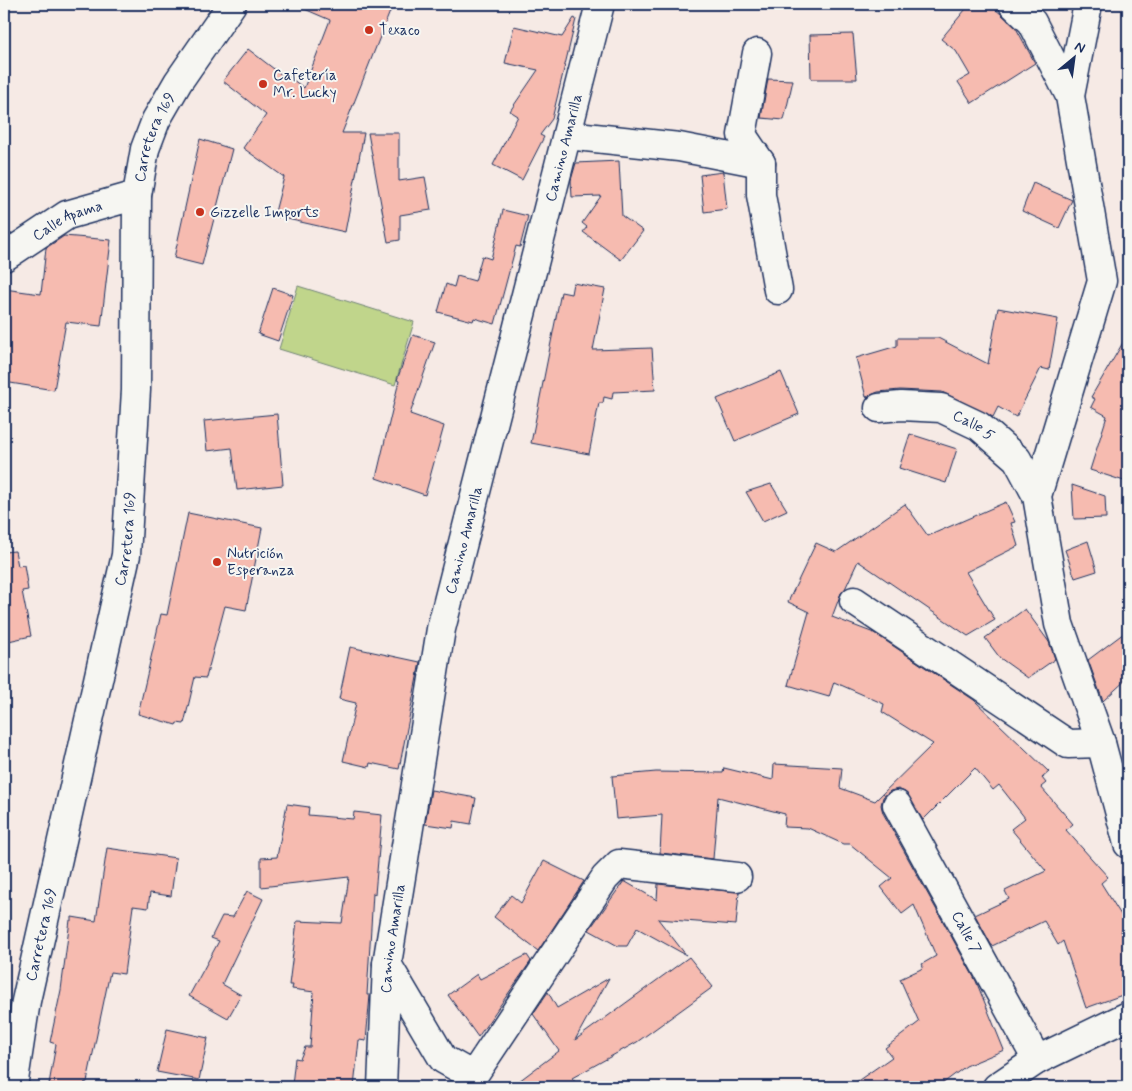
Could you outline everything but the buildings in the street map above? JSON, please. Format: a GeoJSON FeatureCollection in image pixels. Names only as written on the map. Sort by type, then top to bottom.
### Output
{"type":"FeatureCollection","features":[{"type":"Feature","properties":{"kind":"street","name":"Carretera 169"},"geometry":{"type":"LineString","coordinates":[[13,1087],[26,1001],[126,555],[136,390],[137,195],[145,149],[156,120],[178,82],[232,4]]}},
{"type":"Feature","properties":{"kind":"street","name":"Camino Amarilla"},"geometry":{"type":"LineString","coordinates":[[382,1087],[387,964],[441,629],[600,4]]}},
{"type":"Feature","properties":{"kind":"street"},"geometry":{"type":"LineString","coordinates":[[1013,4],[1032,22],[1070,96],[1102,281],[1036,496],[1059,624],[1101,743],[1128,844]]}},
{"type":"Feature","properties":{"kind":"street"},"geometry":{"type":"LineString","coordinates":[[1070,96],[1088,4]]}},
{"type":"Feature","properties":{"kind":"street"},"geometry":{"type":"LineString","coordinates":[[757,53],[742,135],[761,163],[761,196],[778,290]]}},
{"type":"Feature","properties":{"kind":"street"},"geometry":{"type":"LineString","coordinates":[[567,135],[679,147],[761,163]]}},
{"type":"Feature","properties":{"kind":"street","name":"Calle Apama"},"geometry":{"type":"LineString","coordinates":[[4,256],[67,215],[137,195]]}},
{"type":"Feature","properties":{"kind":"street","name":"Calle 5"},"geometry":{"type":"LineString","coordinates":[[879,408],[901,406],[941,408],[979,426],[1017,459],[1036,496]]}},
{"type":"Feature","properties":{"kind":"street"},"geometry":{"type":"LineString","coordinates":[[854,601],[1068,744],[1101,743]]}},
{"type":"Feature","properties":{"kind":"street","name":"Calle 7"},"geometry":{"type":"LineString","coordinates":[[896,805],[1037,1060]]}},
{"type":"Feature","properties":{"kind":"street"},"geometry":{"type":"LineString","coordinates":[[387,964],[442,1059],[473,1076],[606,878],[618,864],[737,878]]}},
{"type":"Feature","properties":{"kind":"street"},"geometry":{"type":"LineString","coordinates":[[997,1087],[1037,1060],[1128,1016]]}},
{"type":"Feature","properties":{"kind":"green space"},"geometry":{"type":"Polygon","coordinates":[[[298,286],[414,322],[395,385],[279,349],[298,286]]]}},
{"type":"Feature","properties":{"kind":"place","name":"Texaco"},"geometry":{"type":"Point","coordinates":[369,30]}},
{"type":"Feature","properties":{"kind":"place","name":"Cafetería Mr. Lucky"},"geometry":{"type":"Point","coordinates":[263,84]}},
{"type":"Feature","properties":{"kind":"place","name":"Gizzelle Imports"},"geometry":{"type":"Point","coordinates":[200,212]}},
{"type":"Feature","properties":{"kind":"place","name":"Nutrición Esperanza"},"geometry":{"type":"Point","coordinates":[217,562]}}]}
